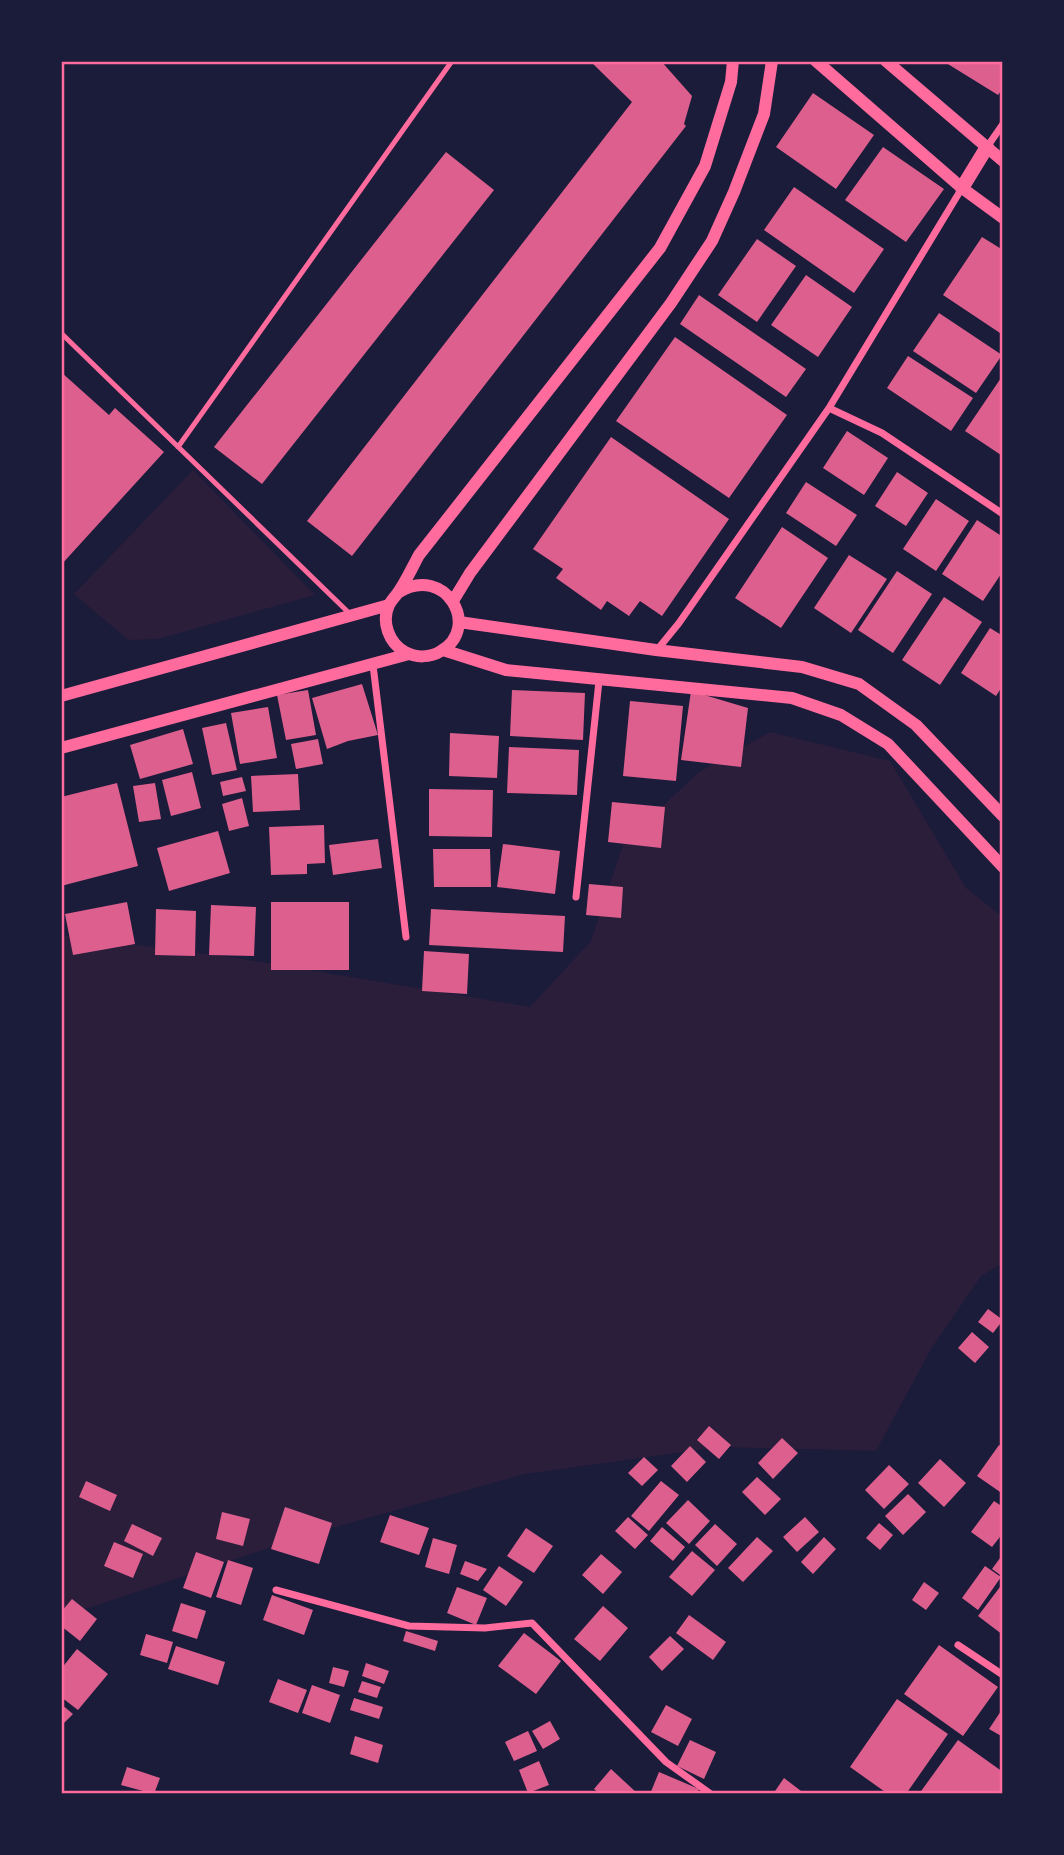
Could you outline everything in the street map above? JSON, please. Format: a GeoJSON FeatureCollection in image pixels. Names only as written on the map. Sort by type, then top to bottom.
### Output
{"type":"FeatureCollection","features":[{"type":"Feature","properties":{"kind":"main road"},"geometry":{"type":"LineString","coordinates":[[962,188],[987,147]]}},
{"type":"Feature","properties":{"kind":"street"},"geometry":{"type":"LineString","coordinates":[[399,592],[408,587],[428,584],[438,587],[453,600],[458,622],[457,633],[451,643],[432,655],[409,654],[399,648],[391,639],[387,628],[389,605],[419,555],[660,248],[705,166],[731,82],[733,61]]}},
{"type":"Feature","properties":{"kind":"street"},"geometry":{"type":"LineString","coordinates":[[453,600],[470,573],[671,303],[712,242],[764,114],[772,61]]}},
{"type":"Feature","properties":{"kind":"street"},"geometry":{"type":"LineString","coordinates":[[816,61],[962,188],[1003,218]]}},
{"type":"Feature","properties":{"kind":"street"},"geometry":{"type":"LineString","coordinates":[[886,61],[1003,161]]}},
{"type":"Feature","properties":{"kind":"street"},"geometry":{"type":"LineString","coordinates":[[987,147],[1003,124]]}},
{"type":"Feature","properties":{"kind":"street"},"geometry":{"type":"LineString","coordinates":[[656,650],[679,623],[829,408],[962,188]]}},
{"type":"Feature","properties":{"kind":"street"},"geometry":{"type":"LineString","coordinates":[[829,408],[882,433],[1003,514]]}},
{"type":"Feature","properties":{"kind":"street"},"geometry":{"type":"LineString","coordinates":[[61,696],[389,605]]}},
{"type":"Feature","properties":{"kind":"street"},"geometry":{"type":"LineString","coordinates":[[458,622],[802,667],[859,684],[916,725],[1003,816]]}},
{"type":"Feature","properties":{"kind":"street"},"geometry":{"type":"LineString","coordinates":[[443,650],[506,670],[792,698],[841,715],[888,744],[1003,867]]}},
{"type":"Feature","properties":{"kind":"street"},"geometry":{"type":"LineString","coordinates":[[61,748],[409,654]]}},
{"type":"Feature","properties":{"kind":"street"},"geometry":{"type":"LineString","coordinates":[[373,665],[406,937]]}},
{"type":"Feature","properties":{"kind":"street"},"geometry":{"type":"LineString","coordinates":[[576,897],[599,681]]}},
{"type":"Feature","properties":{"kind":"street"},"geometry":{"type":"LineString","coordinates":[[276,1590],[409,1626],[485,1628],[532,1623],[666,1762],[711,1794]]}},
{"type":"Feature","properties":{"kind":"street"},"geometry":{"type":"LineString","coordinates":[[958,1645],[1003,1675]]}},
{"type":"Feature","properties":{"kind":"lane"},"geometry":{"type":"LineString","coordinates":[[178,447],[452,61]]}},
{"type":"Feature","properties":{"kind":"lane"},"geometry":{"type":"LineString","coordinates":[[61,333],[351,615]]}},
{"type":"Feature","properties":{"kind":"shaded area"},"geometry":{"type":"Polygon","coordinates":[[[193,470],[315,595],[158,639],[128,640],[74,594],[193,470]]]}},
{"type":"Feature","properties":{"kind":"shaded area"},"geometry":{"type":"Polygon","coordinates":[[[770,732],[890,761],[966,888],[1003,917],[1003,1263],[981,1276],[931,1349],[876,1451],[720,1447],[525,1474],[314,1533],[61,1617],[61,935],[237,958],[530,1007],[591,941],[624,842],[699,772],[770,732]]]}},
{"type":"Feature","properties":{"kind":"building"},"geometry":{"type":"Polygon","coordinates":[[[590,61],[661,61],[692,96],[684,124],[686,126],[352,556],[307,521],[632,102],[590,61]]]}},
{"type":"Feature","properties":{"kind":"building"},"geometry":{"type":"Polygon","coordinates":[[[943,61],[1003,61],[1003,88],[998,95],[943,61]]]}},
{"type":"Feature","properties":{"kind":"building"},"geometry":{"type":"Polygon","coordinates":[[[813,93],[874,135],[836,189],[776,147],[813,93]]]}},
{"type":"Feature","properties":{"kind":"building"},"geometry":{"type":"Polygon","coordinates":[[[883,147],[944,189],[906,242],[845,200],[883,147]]]}},
{"type":"Feature","properties":{"kind":"building"},"geometry":{"type":"Polygon","coordinates":[[[446,152],[494,190],[262,484],[214,447],[446,152]]]}},
{"type":"Feature","properties":{"kind":"building"},"geometry":{"type":"Polygon","coordinates":[[[794,187],[884,249],[854,293],[764,230],[794,187]]]}},
{"type":"Feature","properties":{"kind":"building"},"geometry":{"type":"Polygon","coordinates":[[[982,237],[1003,250],[1003,335],[943,295],[982,237]]]}},
{"type":"Feature","properties":{"kind":"building"},"geometry":{"type":"Polygon","coordinates":[[[757,239],[796,266],[757,322],[718,295],[757,239]]]}},
{"type":"Feature","properties":{"kind":"building"},"geometry":{"type":"Polygon","coordinates":[[[806,275],[852,307],[818,357],[771,325],[806,275]]]}},
{"type":"Feature","properties":{"kind":"building"},"geometry":{"type":"Polygon","coordinates":[[[699,295],[806,369],[786,397],[680,324],[699,295]]]}},
{"type":"Feature","properties":{"kind":"building"},"geometry":{"type":"Polygon","coordinates":[[[939,313],[1002,355],[976,393],[913,351],[939,313]]]}},
{"type":"Feature","properties":{"kind":"building"},"geometry":{"type":"Polygon","coordinates":[[[675,337],[787,415],[729,498],[616,421],[675,337]]]}},
{"type":"Feature","properties":{"kind":"building"},"geometry":{"type":"Polygon","coordinates":[[[908,356],[973,398],[951,431],[887,388],[908,356]]]}},
{"type":"Feature","properties":{"kind":"building"},"geometry":{"type":"Polygon","coordinates":[[[61,372],[109,415],[115,408],[164,452],[61,565],[61,372]]]}},
{"type":"Feature","properties":{"kind":"building"},"geometry":{"type":"Polygon","coordinates":[[[1003,375],[1003,453],[1001,455],[965,431],[1003,375]]]}},
{"type":"Feature","properties":{"kind":"building"},"geometry":{"type":"Polygon","coordinates":[[[847,431],[888,458],[864,495],[823,468],[847,431]]]}},
{"type":"Feature","properties":{"kind":"building"},"geometry":{"type":"Polygon","coordinates":[[[611,437],[729,519],[662,616],[640,601],[629,616],[607,601],[601,610],[556,578],[563,569],[533,549],[611,437]]]}},
{"type":"Feature","properties":{"kind":"building"},"geometry":{"type":"Polygon","coordinates":[[[897,472],[928,493],[906,526],[875,506],[897,472]]]}},
{"type":"Feature","properties":{"kind":"building"},"geometry":{"type":"Polygon","coordinates":[[[806,482],[857,515],[836,546],[786,513],[806,482]]]}},
{"type":"Feature","properties":{"kind":"building"},"geometry":{"type":"Polygon","coordinates":[[[936,499],[969,521],[936,571],[903,549],[936,499]]]}},
{"type":"Feature","properties":{"kind":"building"},"geometry":{"type":"Polygon","coordinates":[[[977,520],[1003,537],[1003,571],[983,601],[942,574],[977,520]]]}},
{"type":"Feature","properties":{"kind":"building"},"geometry":{"type":"Polygon","coordinates":[[[782,527],[828,558],[781,628],[735,598],[782,527]]]}},
{"type":"Feature","properties":{"kind":"building"},"geometry":{"type":"Polygon","coordinates":[[[849,555],[887,579],[851,633],[814,608],[849,555]]]}},
{"type":"Feature","properties":{"kind":"building"},"geometry":{"type":"Polygon","coordinates":[[[897,571],[932,594],[893,653],[858,630],[897,571]]]}},
{"type":"Feature","properties":{"kind":"building"},"geometry":{"type":"Polygon","coordinates":[[[944,597],[982,622],[940,685],[902,660],[944,597]]]}},
{"type":"Feature","properties":{"kind":"building"},"geometry":{"type":"Polygon","coordinates":[[[990,628],[1003,636],[1003,685],[996,696],[961,673],[990,628]]]}},
{"type":"Feature","properties":{"kind":"building"},"geometry":{"type":"Polygon","coordinates":[[[362,684],[378,735],[348,741],[327,749],[312,698],[362,684]]]}},
{"type":"Feature","properties":{"kind":"building"},"geometry":{"type":"Polygon","coordinates":[[[308,690],[316,735],[286,740],[277,695],[308,690]]]}},
{"type":"Feature","properties":{"kind":"building"},"geometry":{"type":"Polygon","coordinates":[[[512,690],[585,693],[583,740],[510,736],[512,690]]]}},
{"type":"Feature","properties":{"kind":"building"},"geometry":{"type":"Polygon","coordinates":[[[691,691],[748,708],[741,767],[681,760],[691,691]]]}},
{"type":"Feature","properties":{"kind":"building"},"geometry":{"type":"Polygon","coordinates":[[[630,701],[683,706],[676,781],[623,776],[630,701]]]}},
{"type":"Feature","properties":{"kind":"building"},"geometry":{"type":"Polygon","coordinates":[[[268,707],[277,758],[240,764],[231,713],[268,707]]]}},
{"type":"Feature","properties":{"kind":"building"},"geometry":{"type":"Polygon","coordinates":[[[226,723],[237,770],[212,775],[202,728],[226,723]]]}},
{"type":"Feature","properties":{"kind":"building"},"geometry":{"type":"Polygon","coordinates":[[[183,729],[193,764],[140,779],[130,745],[183,729]]]}},
{"type":"Feature","properties":{"kind":"building"},"geometry":{"type":"Polygon","coordinates":[[[450,733],[499,736],[497,778],[449,776],[450,733]]]}},
{"type":"Feature","properties":{"kind":"building"},"geometry":{"type":"Polygon","coordinates":[[[318,739],[323,764],[296,769],[291,744],[318,739]]]}},
{"type":"Feature","properties":{"kind":"building"},"geometry":{"type":"Polygon","coordinates":[[[509,747],[579,750],[577,795],[507,793],[509,747]]]}},
{"type":"Feature","properties":{"kind":"building"},"geometry":{"type":"Polygon","coordinates":[[[192,772],[201,808],[171,816],[162,780],[192,772]]]}},
{"type":"Feature","properties":{"kind":"building"},"geometry":{"type":"Polygon","coordinates":[[[298,774],[300,810],[253,812],[251,776],[298,774]]]}},
{"type":"Feature","properties":{"kind":"building"},"geometry":{"type":"Polygon","coordinates":[[[242,777],[246,791],[223,796],[220,782],[242,777]]]}},
{"type":"Feature","properties":{"kind":"building"},"geometry":{"type":"Polygon","coordinates":[[[117,783],[138,866],[61,886],[61,797],[117,783]]]}},
{"type":"Feature","properties":{"kind":"building"},"geometry":{"type":"Polygon","coordinates":[[[155,783],[161,819],[139,822],[133,786],[155,783]]]}},
{"type":"Feature","properties":{"kind":"building"},"geometry":{"type":"Polygon","coordinates":[[[429,789],[493,790],[492,837],[429,836],[429,789]]]}},
{"type":"Feature","properties":{"kind":"building"},"geometry":{"type":"Polygon","coordinates":[[[242,798],[249,826],[229,831],[222,804],[242,798]]]}},
{"type":"Feature","properties":{"kind":"building"},"geometry":{"type":"Polygon","coordinates":[[[612,802],[665,807],[661,848],[608,842],[612,802]]]}},
{"type":"Feature","properties":{"kind":"building"},"geometry":{"type":"Polygon","coordinates":[[[324,825],[325,863],[307,864],[307,874],[271,875],[269,827],[324,825]]]}},
{"type":"Feature","properties":{"kind":"building"},"geometry":{"type":"Polygon","coordinates":[[[218,831],[230,873],[169,891],[157,848],[218,831]]]}},
{"type":"Feature","properties":{"kind":"building"},"geometry":{"type":"Polygon","coordinates":[[[378,839],[382,868],[333,875],[329,845],[378,839]]]}},
{"type":"Feature","properties":{"kind":"building"},"geometry":{"type":"Polygon","coordinates":[[[503,844],[560,851],[555,894],[497,887],[503,844]]]}},
{"type":"Feature","properties":{"kind":"building"},"geometry":{"type":"Polygon","coordinates":[[[433,849],[490,849],[491,887],[434,887],[433,849]]]}},
{"type":"Feature","properties":{"kind":"building"},"geometry":{"type":"Polygon","coordinates":[[[589,884],[623,887],[621,918],[586,915],[589,884]]]}},
{"type":"Feature","properties":{"kind":"building"},"geometry":{"type":"Polygon","coordinates":[[[127,902],[135,944],[73,955],[65,914],[127,902]]]}},
{"type":"Feature","properties":{"kind":"building"},"geometry":{"type":"Polygon","coordinates":[[[271,902],[349,902],[349,970],[271,970],[271,902]]]}},
{"type":"Feature","properties":{"kind":"building"},"geometry":{"type":"Polygon","coordinates":[[[211,905],[256,907],[254,956],[209,955],[211,905]]]}},
{"type":"Feature","properties":{"kind":"building"},"geometry":{"type":"Polygon","coordinates":[[[156,909],[196,911],[195,956],[155,955],[156,909]]]}},
{"type":"Feature","properties":{"kind":"building"},"geometry":{"type":"Polygon","coordinates":[[[431,909],[565,916],[563,952],[429,945],[431,909]]]}},
{"type":"Feature","properties":{"kind":"building"},"geometry":{"type":"Polygon","coordinates":[[[424,951],[469,954],[467,994],[422,991],[424,951]]]}},
{"type":"Feature","properties":{"kind":"building"},"geometry":{"type":"Polygon","coordinates":[[[988,1309],[1003,1320],[993,1333],[978,1322],[988,1309]]]}},
{"type":"Feature","properties":{"kind":"building"},"geometry":{"type":"Polygon","coordinates":[[[972,1332],[989,1347],[975,1363],[958,1348],[972,1332]]]}},
{"type":"Feature","properties":{"kind":"building"},"geometry":{"type":"Polygon","coordinates":[[[709,1426],[731,1445],[719,1459],[697,1440],[709,1426]]]}},
{"type":"Feature","properties":{"kind":"building"},"geometry":{"type":"Polygon","coordinates":[[[782,1438],[798,1453],[773,1479],[758,1463],[782,1438]]]}},
{"type":"Feature","properties":{"kind":"building"},"geometry":{"type":"Polygon","coordinates":[[[999,1445],[1003,1447],[1003,1494],[977,1476],[999,1445]]]}},
{"type":"Feature","properties":{"kind":"building"},"geometry":{"type":"Polygon","coordinates":[[[690,1446],[706,1462],[687,1482],[671,1466],[690,1446]]]}},
{"type":"Feature","properties":{"kind":"building"},"geometry":{"type":"Polygon","coordinates":[[[644,1457],[658,1470],[642,1486],[628,1473],[644,1457]]]}},
{"type":"Feature","properties":{"kind":"building"},"geometry":{"type":"Polygon","coordinates":[[[940,1459],[966,1483],[944,1507],[918,1483],[940,1459]]]}},
{"type":"Feature","properties":{"kind":"building"},"geometry":{"type":"Polygon","coordinates":[[[889,1465],[909,1484],[884,1509],[865,1490],[889,1465]]]}},
{"type":"Feature","properties":{"kind":"building"},"geometry":{"type":"Polygon","coordinates":[[[757,1477],[781,1499],[765,1515],[742,1492],[757,1477]]]}},
{"type":"Feature","properties":{"kind":"building"},"geometry":{"type":"Polygon","coordinates":[[[86,1481],[117,1495],[110,1511],[79,1497],[86,1481]]]}},
{"type":"Feature","properties":{"kind":"building"},"geometry":{"type":"Polygon","coordinates":[[[661,1481],[679,1495],[649,1531],[631,1516],[661,1481]]]}},
{"type":"Feature","properties":{"kind":"building"},"geometry":{"type":"Polygon","coordinates":[[[908,1494],[926,1512],[903,1535],[885,1516],[908,1494]]]}},
{"type":"Feature","properties":{"kind":"building"},"geometry":{"type":"Polygon","coordinates":[[[688,1500],[710,1521],[689,1544],[666,1523],[688,1500]]]}},
{"type":"Feature","properties":{"kind":"building"},"geometry":{"type":"Polygon","coordinates":[[[994,1501],[1003,1507],[1003,1533],[992,1547],[971,1532],[994,1501]]]}},
{"type":"Feature","properties":{"kind":"building"},"geometry":{"type":"Polygon","coordinates":[[[285,1507],[332,1523],[319,1564],[271,1549],[285,1507]]]}},
{"type":"Feature","properties":{"kind":"building"},"geometry":{"type":"Polygon","coordinates":[[[222,1512],[250,1519],[243,1546],[216,1539],[222,1512]]]}},
{"type":"Feature","properties":{"kind":"building"},"geometry":{"type":"Polygon","coordinates":[[[390,1515],[429,1528],[419,1555],[380,1542],[390,1515]]]}},
{"type":"Feature","properties":{"kind":"building"},"geometry":{"type":"Polygon","coordinates":[[[628,1517],[648,1535],[635,1549],[615,1531],[628,1517]]]}},
{"type":"Feature","properties":{"kind":"building"},"geometry":{"type":"Polygon","coordinates":[[[805,1517],[819,1532],[797,1552],[783,1537],[805,1517]]]}},
{"type":"Feature","properties":{"kind":"building"},"geometry":{"type":"Polygon","coordinates":[[[879,1523],[893,1535],[880,1550],[866,1538],[879,1523]]]}},
{"type":"Feature","properties":{"kind":"building"},"geometry":{"type":"Polygon","coordinates":[[[132,1524],[162,1538],[153,1556],[124,1541],[132,1524]]]}},
{"type":"Feature","properties":{"kind":"building"},"geometry":{"type":"Polygon","coordinates":[[[715,1524],[737,1544],[717,1566],[695,1545],[715,1524]]]}},
{"type":"Feature","properties":{"kind":"building"},"geometry":{"type":"Polygon","coordinates":[[[662,1527],[685,1547],[673,1561],[650,1541],[662,1527]]]}},
{"type":"Feature","properties":{"kind":"building"},"geometry":{"type":"Polygon","coordinates":[[[526,1528],[553,1546],[534,1573],[507,1556],[526,1528]]]}},
{"type":"Feature","properties":{"kind":"building"},"geometry":{"type":"Polygon","coordinates":[[[757,1537],[773,1551],[743,1582],[728,1568],[757,1537]]]}},
{"type":"Feature","properties":{"kind":"building"},"geometry":{"type":"Polygon","coordinates":[[[824,1537],[836,1549],[813,1574],[801,1562],[824,1537]]]}},
{"type":"Feature","properties":{"kind":"building"},"geometry":{"type":"Polygon","coordinates":[[[433,1538],[457,1545],[449,1574],[425,1567],[433,1538]]]}},
{"type":"Feature","properties":{"kind":"building"},"geometry":{"type":"Polygon","coordinates":[[[114,1542],[143,1554],[133,1578],[104,1566],[114,1542]]]}},
{"type":"Feature","properties":{"kind":"building"},"geometry":{"type":"Polygon","coordinates":[[[692,1551],[715,1570],[692,1596],[669,1577],[692,1551]]]}},
{"type":"Feature","properties":{"kind":"building"},"geometry":{"type":"Polygon","coordinates":[[[196,1552],[224,1562],[211,1598],[183,1588],[196,1552]]]}},
{"type":"Feature","properties":{"kind":"building"},"geometry":{"type":"Polygon","coordinates":[[[601,1554],[622,1572],[603,1594],[582,1575],[601,1554]]]}},
{"type":"Feature","properties":{"kind":"building"},"geometry":{"type":"Polygon","coordinates":[[[1003,1554],[1003,1577],[992,1569],[1003,1554]]]}},
{"type":"Feature","properties":{"kind":"building"},"geometry":{"type":"Polygon","coordinates":[[[228,1560],[253,1568],[241,1605],[216,1597],[228,1560]]]}},
{"type":"Feature","properties":{"kind":"building"},"geometry":{"type":"Polygon","coordinates":[[[465,1561],[487,1569],[478,1581],[460,1574],[465,1561]]]}},
{"type":"Feature","properties":{"kind":"building"},"geometry":{"type":"Polygon","coordinates":[[[499,1566],[523,1582],[506,1606],[483,1590],[499,1566]]]}},
{"type":"Feature","properties":{"kind":"building"},"geometry":{"type":"Polygon","coordinates":[[[985,1566],[1001,1577],[978,1610],[962,1598],[985,1566]]]}},
{"type":"Feature","properties":{"kind":"building"},"geometry":{"type":"Polygon","coordinates":[[[924,1582],[939,1593],[926,1610],[912,1600],[924,1582]]]}},
{"type":"Feature","properties":{"kind":"building"},"geometry":{"type":"Polygon","coordinates":[[[1003,1583],[1003,1635],[978,1616],[1003,1583]]]}},
{"type":"Feature","properties":{"kind":"building"},"geometry":{"type":"Polygon","coordinates":[[[457,1587],[487,1598],[476,1625],[447,1613],[457,1587]]]}},
{"type":"Feature","properties":{"kind":"building"},"geometry":{"type":"Polygon","coordinates":[[[272,1595],[313,1610],[304,1635],[263,1620],[272,1595]]]}},
{"type":"Feature","properties":{"kind":"building"},"geometry":{"type":"Polygon","coordinates":[[[72,1599],[97,1619],[80,1641],[61,1626],[61,1612],[72,1599]]]}},
{"type":"Feature","properties":{"kind":"building"},"geometry":{"type":"Polygon","coordinates":[[[181,1603],[206,1611],[197,1639],[172,1631],[181,1603]]]}},
{"type":"Feature","properties":{"kind":"building"},"geometry":{"type":"Polygon","coordinates":[[[603,1606],[628,1628],[600,1661],[574,1639],[603,1606]]]}},
{"type":"Feature","properties":{"kind":"building"},"geometry":{"type":"Polygon","coordinates":[[[689,1615],[726,1642],[713,1660],[676,1633],[689,1615]]]}},
{"type":"Feature","properties":{"kind":"building"},"geometry":{"type":"Polygon","coordinates":[[[406,1631],[438,1641],[435,1651],[403,1641],[406,1631]]]}},
{"type":"Feature","properties":{"kind":"building"},"geometry":{"type":"Polygon","coordinates":[[[524,1633],[561,1661],[536,1694],[498,1666],[524,1633]]]}},
{"type":"Feature","properties":{"kind":"building"},"geometry":{"type":"Polygon","coordinates":[[[146,1634],[173,1642],[167,1663],[140,1655],[146,1634]]]}},
{"type":"Feature","properties":{"kind":"building"},"geometry":{"type":"Polygon","coordinates":[[[670,1636],[684,1649],[662,1671],[649,1657],[670,1636]]]}},
{"type":"Feature","properties":{"kind":"building"},"geometry":{"type":"Polygon","coordinates":[[[939,1645],[998,1687],[963,1736],[904,1694],[939,1645]]]}},
{"type":"Feature","properties":{"kind":"building"},"geometry":{"type":"Polygon","coordinates":[[[176,1646],[225,1662],[218,1685],[168,1669],[176,1646]]]}},
{"type":"Feature","properties":{"kind":"building"},"geometry":{"type":"Polygon","coordinates":[[[77,1649],[108,1674],[78,1710],[61,1697],[61,1669],[77,1649]]]}},
{"type":"Feature","properties":{"kind":"building"},"geometry":{"type":"Polygon","coordinates":[[[366,1663],[389,1671],[384,1684],[362,1676],[366,1663]]]}},
{"type":"Feature","properties":{"kind":"building"},"geometry":{"type":"Polygon","coordinates":[[[333,1667],[349,1671],[344,1687],[329,1683],[333,1667]]]}},
{"type":"Feature","properties":{"kind":"building"},"geometry":{"type":"Polygon","coordinates":[[[278,1679],[307,1690],[298,1713],[269,1702],[278,1679]]]}},
{"type":"Feature","properties":{"kind":"building"},"geometry":{"type":"Polygon","coordinates":[[[362,1681],[381,1687],[377,1698],[358,1692],[362,1681]]]}},
{"type":"Feature","properties":{"kind":"building"},"geometry":{"type":"Polygon","coordinates":[[[312,1685],[340,1695],[330,1723],[302,1713],[312,1685]]]}},
{"type":"Feature","properties":{"kind":"building"},"geometry":{"type":"Polygon","coordinates":[[[354,1698],[383,1707],[379,1719],[350,1710],[354,1698]]]}},
{"type":"Feature","properties":{"kind":"building"},"geometry":{"type":"Polygon","coordinates":[[[897,1699],[948,1734],[906,1794],[888,1794],[850,1767],[897,1699]]]}},
{"type":"Feature","properties":{"kind":"building"},"geometry":{"type":"Polygon","coordinates":[[[61,1704],[73,1714],[61,1726],[61,1704]]]}},
{"type":"Feature","properties":{"kind":"building"},"geometry":{"type":"Polygon","coordinates":[[[666,1705],[692,1719],[678,1746],[651,1732],[666,1705]]]}},
{"type":"Feature","properties":{"kind":"building"},"geometry":{"type":"Polygon","coordinates":[[[1003,1708],[1003,1737],[989,1729],[1003,1708]]]}},
{"type":"Feature","properties":{"kind":"building"},"geometry":{"type":"Polygon","coordinates":[[[550,1721],[560,1739],[543,1749],[532,1731],[550,1721]]]}},
{"type":"Feature","properties":{"kind":"building"},"geometry":{"type":"Polygon","coordinates":[[[528,1731],[537,1751],[514,1761],[505,1742],[528,1731]]]}},
{"type":"Feature","properties":{"kind":"building"},"geometry":{"type":"Polygon","coordinates":[[[355,1736],[383,1745],[378,1763],[350,1754],[355,1736]]]}},
{"type":"Feature","properties":{"kind":"building"},"geometry":{"type":"Polygon","coordinates":[[[690,1740],[716,1752],[704,1779],[677,1766],[690,1740]]]}},
{"type":"Feature","properties":{"kind":"building"},"geometry":{"type":"Polygon","coordinates":[[[958,1740],[1003,1772],[1003,1794],[919,1794],[958,1740]]]}},
{"type":"Feature","properties":{"kind":"building"},"geometry":{"type":"Polygon","coordinates":[[[539,1761],[549,1785],[528,1793],[519,1770],[539,1761]]]}},
{"type":"Feature","properties":{"kind":"building"},"geometry":{"type":"Polygon","coordinates":[[[127,1767],[160,1778],[154,1794],[121,1785],[127,1767]]]}},
{"type":"Feature","properties":{"kind":"building"},"geometry":{"type":"Polygon","coordinates":[[[611,1769],[638,1794],[600,1794],[594,1789],[611,1769]]]}},
{"type":"Feature","properties":{"kind":"building"},"geometry":{"type":"Polygon","coordinates":[[[659,1772],[699,1789],[697,1794],[650,1794],[659,1772]]]}},
{"type":"Feature","properties":{"kind":"building"},"geometry":{"type":"Polygon","coordinates":[[[784,1778],[805,1794],[773,1794],[784,1778]]]}}]}
